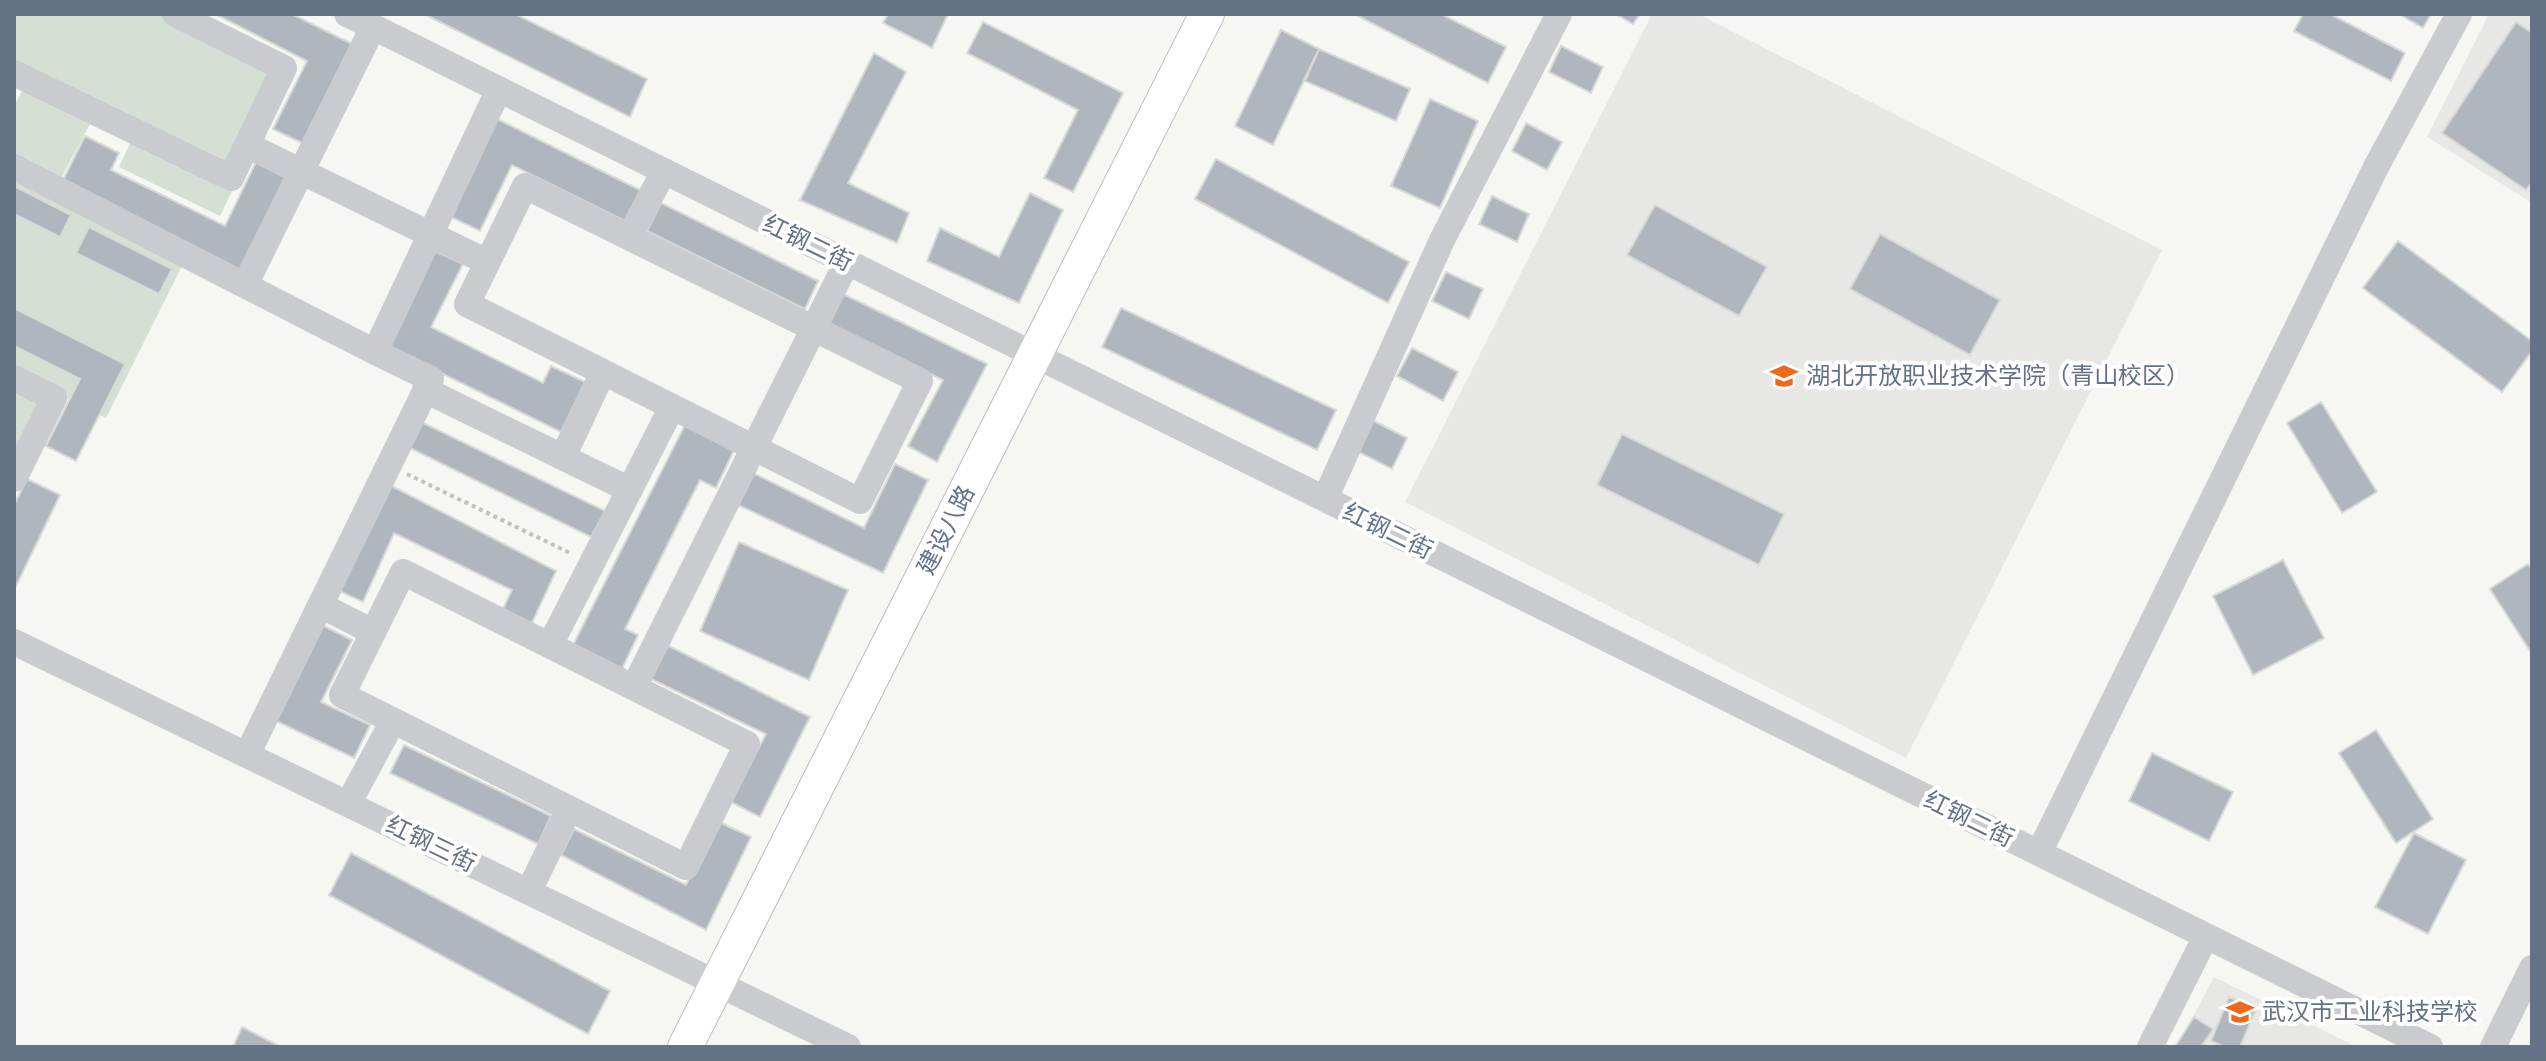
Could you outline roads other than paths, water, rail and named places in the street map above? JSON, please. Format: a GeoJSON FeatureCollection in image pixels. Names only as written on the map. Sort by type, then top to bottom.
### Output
{"type":"FeatureCollection","features":[{"type":"Feature","properties":{"kind":"main road","name":"建设八路"},"geometry":{"type":"LineString","coordinates":[[685,1047],[1207,14]]}},
{"type":"Feature","properties":{"kind":"street"},"geometry":{"type":"LineString","coordinates":[[16,80],[231,178],[284,68],[177,14]]}},
{"type":"Feature","properties":{"kind":"street","name":"红钢二街"},"geometry":{"type":"LineString","coordinates":[[347,14],[2430,1047]]}},
{"type":"Feature","properties":{"kind":"street"},"geometry":{"type":"LineString","coordinates":[[1325,499],[1442,240],[1559,14]]}},
{"type":"Feature","properties":{"kind":"street"},"geometry":{"type":"LineString","coordinates":[[2039,853],[2376,167],[2459,14]]}},
{"type":"Feature","properties":{"kind":"street"},"geometry":{"type":"LineString","coordinates":[[245,285],[373,27]]}},
{"type":"Feature","properties":{"kind":"street"},"geometry":{"type":"LineString","coordinates":[[375,352],[499,89]]}},
{"type":"Feature","properties":{"kind":"street"},"geometry":{"type":"LineString","coordinates":[[247,145],[487,262]]}},
{"type":"Feature","properties":{"kind":"street"},"geometry":{"type":"LineString","coordinates":[[14,167],[431,379],[247,755]]}},
{"type":"Feature","properties":{"kind":"street"},"geometry":{"type":"LineString","coordinates":[[629,237],[664,171]]}},
{"type":"Feature","properties":{"kind":"street"},"geometry":{"type":"LineString","coordinates":[[525,186],[629,237],[920,381],[860,501],[467,304],[525,186]]}},
{"type":"Feature","properties":{"kind":"street"},"geometry":{"type":"LineString","coordinates":[[634,687],[847,262]]}},
{"type":"Feature","properties":{"kind":"street"},"geometry":{"type":"LineString","coordinates":[[563,457],[603,372]]}},
{"type":"Feature","properties":{"kind":"street"},"geometry":{"type":"LineString","coordinates":[[14,378],[54,398],[14,479]]}},
{"type":"Feature","properties":{"kind":"street"},"geometry":{"type":"LineString","coordinates":[[425,390],[630,490]]}},
{"type":"Feature","properties":{"kind":"street"},"geometry":{"type":"LineString","coordinates":[[550,645],[672,407]]}},
{"type":"Feature","properties":{"kind":"street"},"geometry":{"type":"LineString","coordinates":[[403,572],[550,645],[747,744],[686,867],[342,695],[403,572]]}},
{"type":"Feature","properties":{"kind":"street"},"geometry":{"type":"LineString","coordinates":[[320,605],[373,632]]}},
{"type":"Feature","properties":{"kind":"street","name":"红钢三街"},"geometry":{"type":"LineString","coordinates":[[14,642],[848,1047]]}},
{"type":"Feature","properties":{"kind":"street"},"geometry":{"type":"LineString","coordinates":[[348,804],[393,721]]}},
{"type":"Feature","properties":{"kind":"street"},"geometry":{"type":"LineString","coordinates":[[529,891],[569,809]]}},
{"type":"Feature","properties":{"kind":"street"},"geometry":{"type":"LineString","coordinates":[[2150,1047],[2206,936]]}},
{"type":"Feature","properties":{"kind":"street"},"geometry":{"type":"LineString","coordinates":[[2493,1047],[2532,968]]}},
{"type":"Feature","properties":{"kind":"place","name":"湖北开放职业技术学院（青山校区）"},"geometry":{"type":"Point","coordinates":[1784,376]}},
{"type":"Feature","properties":{"kind":"place","name":"武汉市工业科技学校"},"geometry":{"type":"Point","coordinates":[2240,1012]}}]}
